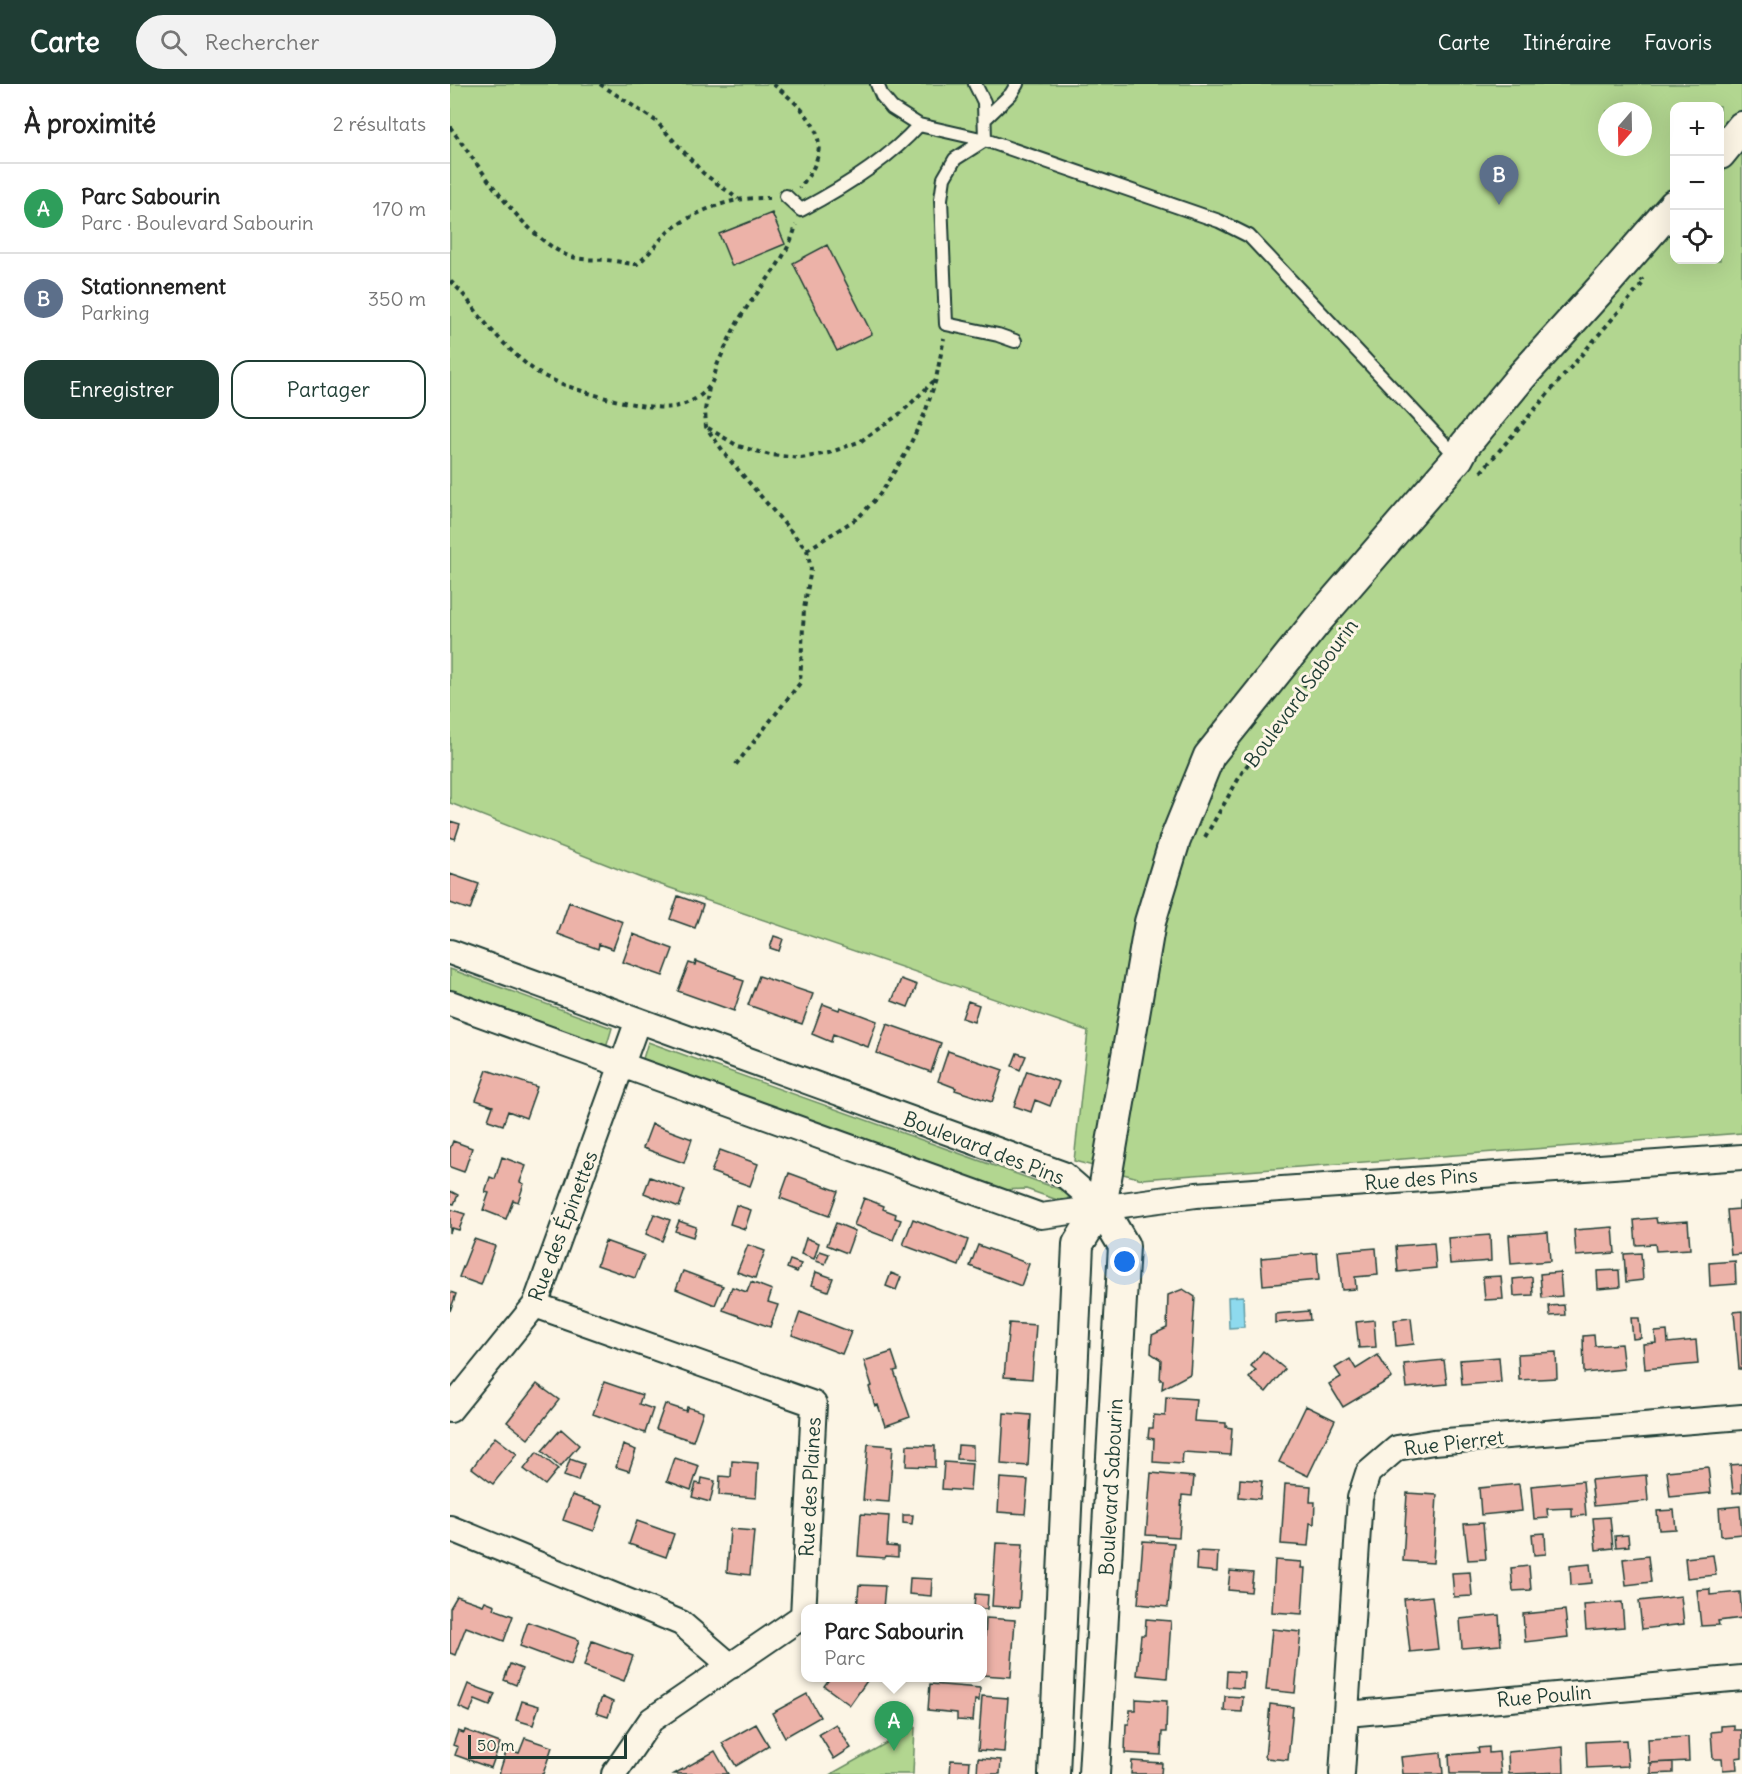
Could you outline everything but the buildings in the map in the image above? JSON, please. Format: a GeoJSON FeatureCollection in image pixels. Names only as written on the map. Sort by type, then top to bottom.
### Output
{"type":"FeatureCollection","features":[{"type":"Feature","properties":{"kind":"street"},"geometry":{"type":"LineString","coordinates":[[1724,148],[1742,127]]}},
{"type":"Feature","properties":{"kind":"street","name":"Boulevard Sabourin"},"geometry":{"type":"LineString","coordinates":[[1054,1774],[1078,1244],[1101,1207],[1150,922],[1175,840],[1209,756],[1317,621],[1467,468],[1465,445],[1521,377],[1670,210]]}},
{"type":"Feature","properties":{"kind":"street","name":"Boulevard des Pins"},"geometry":{"type":"LineString","coordinates":[[450,952],[1063,1174],[1101,1207]]}},
{"type":"Feature","properties":{"kind":"street","name":"Boulevard des Pins"},"geometry":{"type":"LineString","coordinates":[[450,1003],[1041,1216],[1101,1207]]}},
{"type":"Feature","properties":{"kind":"street","name":"Rue des Épinettes"},"geometry":{"type":"LineString","coordinates":[[450,1410],[536,1305],[638,1020]]}},
{"type":"Feature","properties":{"kind":"street","name":"Rue des Pins"},"geometry":{"type":"LineString","coordinates":[[1101,1207],[1196,1195],[1742,1157]]}},
{"type":"Feature","properties":{"kind":"street","name":"Boulevard Sabourin"},"geometry":{"type":"LineString","coordinates":[[1094,1774],[1124,1246],[1101,1207]]}},
{"type":"Feature","properties":{"kind":"street","name":"Rue des Plaines"},"geometry":{"type":"LineString","coordinates":[[536,1305],[814,1404],[804,1604]]}},
{"type":"Feature","properties":{"kind":"street","name":"Rue Pierret"},"geometry":{"type":"LineString","coordinates":[[1342,1774],[1360,1498],[1368,1473],[1397,1448],[1434,1442],[1742,1418]]}},
{"type":"Feature","properties":{"kind":"street"},"geometry":{"type":"LineString","coordinates":[[450,1528],[681,1623],[731,1666]]}},
{"type":"Feature","properties":{"kind":"street","name":"Rue des Plaines"},"geometry":{"type":"LineString","coordinates":[[614,1774],[651,1720],[801,1617]]}},
{"type":"Feature","properties":{"kind":"street","name":"Rue Poulin"},"geometry":{"type":"LineString","coordinates":[[1347,1714],[1742,1678]]}},
{"type":"Feature","properties":{"kind":"lane"},"geometry":{"type":"LineString","coordinates":[[877,84],[882,96],[892,108],[919,125],[986,140],[1219,221],[1249,236],[1467,468]]}},
{"type":"Feature","properties":{"kind":"lane"},"geometry":{"type":"LineString","coordinates":[[975,84],[984,102],[986,140]]}},
{"type":"Feature","properties":{"kind":"lane"},"geometry":{"type":"LineString","coordinates":[[985,119],[1011,94],[1017,84]]}},
{"type":"Feature","properties":{"kind":"lane"},"geometry":{"type":"LineString","coordinates":[[786,196],[801,210],[827,196],[870,167],[904,142],[919,125]]}},
{"type":"Feature","properties":{"kind":"lane"},"geometry":{"type":"LineString","coordinates":[[986,140],[955,159],[944,178],[940,200],[946,324],[1015,341]]}},
{"type":"Feature","properties":{"kind":"path"},"geometry":{"type":"LineString","coordinates":[[600,84],[656,122],[703,173],[739,200]]}},
{"type":"Feature","properties":{"kind":"path"},"geometry":{"type":"LineString","coordinates":[[450,127],[526,225],[550,244],[564,254],[576,258],[637,264],[647,257],[674,227],[718,205],[739,200],[786,196],[797,191],[809,178],[819,158],[819,139],[807,116],[791,98],[773,84]]}},
{"type":"Feature","properties":{"kind":"path"},"geometry":{"type":"LineString","coordinates":[[734,766],[800,683],[804,609],[811,569],[807,550],[728,458],[706,427],[705,410],[718,364],[740,318],[773,273],[792,242],[801,210]]}},
{"type":"Feature","properties":{"kind":"path"},"geometry":{"type":"LineString","coordinates":[[1467,468],[1644,282],[1626,261]]}},
{"type":"Feature","properties":{"kind":"path"},"geometry":{"type":"LineString","coordinates":[[450,281],[514,353],[536,371],[573,389],[637,405],[672,407],[693,401],[710,387]]}},
{"type":"Feature","properties":{"kind":"path"},"geometry":{"type":"LineString","coordinates":[[807,550],[859,517],[880,494],[906,453],[925,413],[936,379],[946,324]]}},
{"type":"Feature","properties":{"kind":"path"},"geometry":{"type":"LineString","coordinates":[[706,427],[738,446],[770,455],[801,458],[829,453],[861,441],[893,419],[936,379]]}},
{"type":"Feature","properties":{"kind":"path","name":"Boulevard Sabourin"},"geometry":{"type":"LineString","coordinates":[[1203,842],[1243,771],[1332,646]]}},
{"type":"Feature","properties":{"kind":"green space"},"geometry":{"type":"Polygon","coordinates":[[[450,84],[1742,84],[1742,1133],[1142,1179],[1074,1161],[1088,1031],[641,878],[450,803],[450,84]]]}},
{"type":"Feature","properties":{"kind":"green space"},"geometry":{"type":"Polygon","coordinates":[[[450,969],[612,1028],[606,1048],[450,992],[450,969]]]}},
{"type":"Feature","properties":{"kind":"green space"},"geometry":{"type":"Polygon","coordinates":[[[648,1042],[1070,1193],[1066,1203],[1026,1189],[999,1190],[642,1062],[648,1042]]]}},
{"type":"Feature","properties":{"kind":"green space"},"geometry":{"type":"Polygon","coordinates":[[[915,1727],[913,1774],[831,1774],[915,1727]]]}},
{"type":"Feature","properties":{"kind":"water"},"geometry":{"type":"Polygon","coordinates":[[[1243,1296],[1244,1327],[1229,1328],[1228,1297],[1243,1296]]]}},
{"type":"Feature","properties":{"kind":"place","name":"Stationnement"},"geometry":{"type":"Point","coordinates":[1499,205]}},
{"type":"Feature","properties":{"kind":"place","name":"Parc Sabourin"},"geometry":{"type":"Point","coordinates":[894,1751]}}]}
